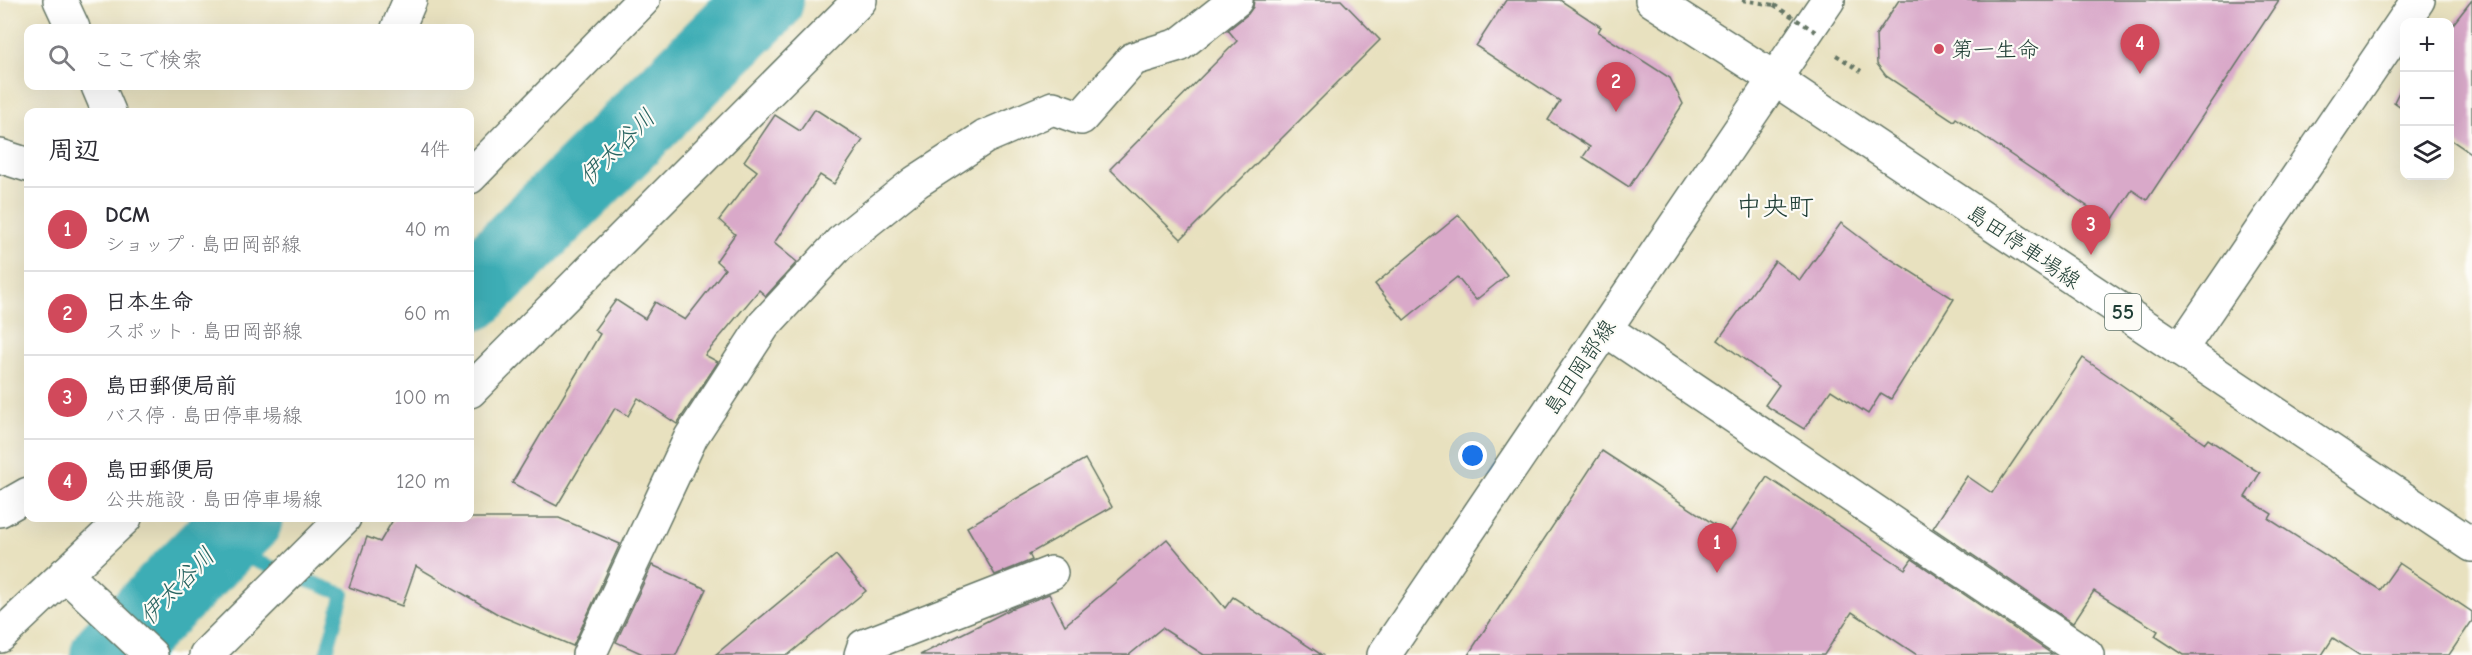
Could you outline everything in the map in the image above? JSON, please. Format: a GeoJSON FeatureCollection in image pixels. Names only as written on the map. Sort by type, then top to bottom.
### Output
{"type":"FeatureCollection","features":[{"type":"Feature","properties":{"kind":"street"},"geometry":{"type":"LineString","coordinates":[[60,0],[71,24]]}},
{"type":"Feature","properties":{"kind":"street"},"geometry":{"type":"LineString","coordinates":[[400,24],[410,0]]}},
{"type":"Feature","properties":{"kind":"street"},"geometry":{"type":"LineString","coordinates":[[474,173],[643,0]]}},
{"type":"Feature","properties":{"kind":"street"},"geometry":{"type":"LineString","coordinates":[[474,387],[860,0]]}},
{"type":"Feature","properties":{"kind":"street"},"geometry":{"type":"LineString","coordinates":[[589,655],[691,437],[764,325],[841,242],[916,182],[985,137],[1053,108],[1081,117],[1133,59],[1179,45],[1236,0]]}},
{"type":"Feature","properties":{"kind":"street","name":"島田停車場線"},"geometry":{"type":"LineString","coordinates":[[1652,0],[2472,545]]}},
{"type":"Feature","properties":{"kind":"street"},"geometry":{"type":"LineString","coordinates":[[1775,80],[1828,0]]}},
{"type":"Feature","properties":{"kind":"street"},"geometry":{"type":"LineString","coordinates":[[2180,350],[2418,0]]}},
{"type":"Feature","properties":{"kind":"street","name":"島田岡部線"},"geometry":{"type":"LineString","coordinates":[[1384,655],[1775,80]]}},
{"type":"Feature","properties":{"kind":"street"},"geometry":{"type":"LineString","coordinates":[[100,90],[108,108]]}},
{"type":"Feature","properties":{"kind":"street"},"geometry":{"type":"LineString","coordinates":[[0,156],[24,164]]}},
{"type":"Feature","properties":{"kind":"street"},"geometry":{"type":"LineString","coordinates":[[1605,329],[2087,655]]}},
{"type":"Feature","properties":{"kind":"street"},"geometry":{"type":"LineString","coordinates":[[0,510],[24,496]]}},
{"type":"Feature","properties":{"kind":"street"},"geometry":{"type":"LineString","coordinates":[[0,636],[121,522]]}},
{"type":"Feature","properties":{"kind":"street"},"geometry":{"type":"LineString","coordinates":[[206,655],[340,522]]}},
{"type":"Feature","properties":{"kind":"street"},"geometry":{"type":"LineString","coordinates":[[861,655],[864,646],[1051,573]]}},
{"type":"Feature","properties":{"kind":"street"},"geometry":{"type":"LineString","coordinates":[[65,574],[151,655]]}},
{"type":"Feature","properties":{"kind":"path"},"geometry":{"type":"LineString","coordinates":[[1742,0],[1774,6],[1819,34]]}},
{"type":"Feature","properties":{"kind":"building"},"geometry":{"type":"Polygon","coordinates":[[[1254,0],[1341,0],[1380,40],[1181,239],[1110,169],[1237,41],[1228,30],[1248,14],[1253,7],[1254,0]]]}},
{"type":"Feature","properties":{"kind":"building"},"geometry":{"type":"Polygon","coordinates":[[[1506,0],[1560,0],[1601,27],[1598,32],[1670,78],[1683,104],[1629,187],[1583,157],[1590,147],[1548,120],[1560,101],[1476,46],[1506,0]]]}},
{"type":"Feature","properties":{"kind":"building"},"geometry":{"type":"Polygon","coordinates":[[[1899,0],[2279,0],[2147,200],[2132,190],[2111,222],[1956,118],[1954,121],[1886,76],[1877,64],[1876,35],[1899,0]]]}},
{"type":"Feature","properties":{"kind":"building"},"geometry":{"type":"Polygon","coordinates":[[[2472,0],[2472,154],[2454,142],[2454,23],[2472,0]]]}},
{"type":"Feature","properties":{"kind":"building"},"geometry":{"type":"Polygon","coordinates":[[[2400,90],[2400,106],[2394,102],[2400,90]]]}},
{"type":"Feature","properties":{"kind":"building"},"geometry":{"type":"Polygon","coordinates":[[[815,109],[863,140],[834,184],[820,175],[774,243],[797,262],[766,296],[759,290],[705,355],[718,362],[677,424],[638,398],[628,416],[615,408],[557,506],[512,483],[600,334],[594,330],[616,300],[645,319],[655,302],[685,320],[725,269],[716,261],[735,234],[719,220],[757,171],[744,161],[775,115],[800,131],[815,109]]]}},
{"type":"Feature","properties":{"kind":"building"},"geometry":{"type":"Polygon","coordinates":[[[1459,215],[1507,275],[1476,300],[1457,277],[1404,320],[1375,284],[1459,215]]]}},
{"type":"Feature","properties":{"kind":"building"},"geometry":{"type":"Polygon","coordinates":[[[1841,223],[1878,251],[1954,299],[1891,399],[1881,393],[1868,414],[1831,390],[1804,429],[1765,405],[1779,385],[1718,340],[1775,261],[1800,280],[1841,223]]]}},
{"type":"Feature","properties":{"kind":"building"},"geometry":{"type":"Polygon","coordinates":[[[2083,358],[2205,443],[2208,439],[2260,473],[2245,497],[2272,514],[2269,519],[2380,590],[2399,563],[2472,612],[2472,621],[2449,655],[2359,655],[2333,638],[2322,655],[2184,655],[2155,636],[2158,631],[2094,591],[2073,623],[1933,528],[1967,476],[1992,493],[2083,358]]]}},
{"type":"Feature","properties":{"kind":"building"},"geometry":{"type":"Polygon","coordinates":[[[1602,451],[1729,534],[1767,477],[1905,569],[1912,559],[2052,654],[1917,655],[1852,612],[1824,655],[1468,655],[1602,451]]]}},
{"type":"Feature","properties":{"kind":"building"},"geometry":{"type":"Polygon","coordinates":[[[1085,459],[1112,507],[1029,554],[1032,560],[995,575],[967,527],[1085,459]]]}},
{"type":"Feature","properties":{"kind":"building"},"geometry":{"type":"Polygon","coordinates":[[[474,518],[559,518],[620,544],[573,646],[501,616],[416,566],[402,606],[349,587],[367,537],[380,542],[392,522],[474,522],[474,518]]]}},
{"type":"Feature","properties":{"kind":"building"},"geometry":{"type":"Polygon","coordinates":[[[1167,539],[1225,608],[1233,597],[1322,655],[1204,655],[1162,628],[1129,655],[920,655],[1011,609],[1049,594],[1065,625],[1167,539]]]}},
{"type":"Feature","properties":{"kind":"building"},"geometry":{"type":"Polygon","coordinates":[[[836,555],[866,591],[788,655],[715,655],[836,555]]]}},
{"type":"Feature","properties":{"kind":"building"},"geometry":{"type":"Polygon","coordinates":[[[652,565],[706,589],[676,655],[645,655],[616,642],[652,565]]]}},
{"type":"Feature","properties":{"kind":"waterway","name":"伊太谷川"},"geometry":{"type":"LineString","coordinates":[[474,289],[765,0]]}},
{"type":"Feature","properties":{"kind":"waterway","name":"伊太谷川"},"geometry":{"type":"LineString","coordinates":[[109,655],[240,522]]}},
{"type":"Feature","properties":{"kind":"waterway"},"geometry":{"type":"LineString","coordinates":[[215,546],[343,594],[326,655]]}},
{"type":"Feature","properties":{"kind":"place","name":"第一生命"},"geometry":{"type":"Point","coordinates":[1939,49]}},
{"type":"Feature","properties":{"kind":"place","name":"島田郵便局"},"geometry":{"type":"Point","coordinates":[2140,74]}},
{"type":"Feature","properties":{"kind":"place","name":"日本生命"},"geometry":{"type":"Point","coordinates":[1616,112]}},
{"type":"Feature","properties":{"kind":"place","name":"島田郵便局前"},"geometry":{"type":"Point","coordinates":[2091,255]}},
{"type":"Feature","properties":{"kind":"place","name":"DCM"},"geometry":{"type":"Point","coordinates":[1717,573]}},
{"type":"Feature","properties":{"kind":"district","name":"中央町"},"geometry":{"type":"Point","coordinates":[1775,206]}}]}
